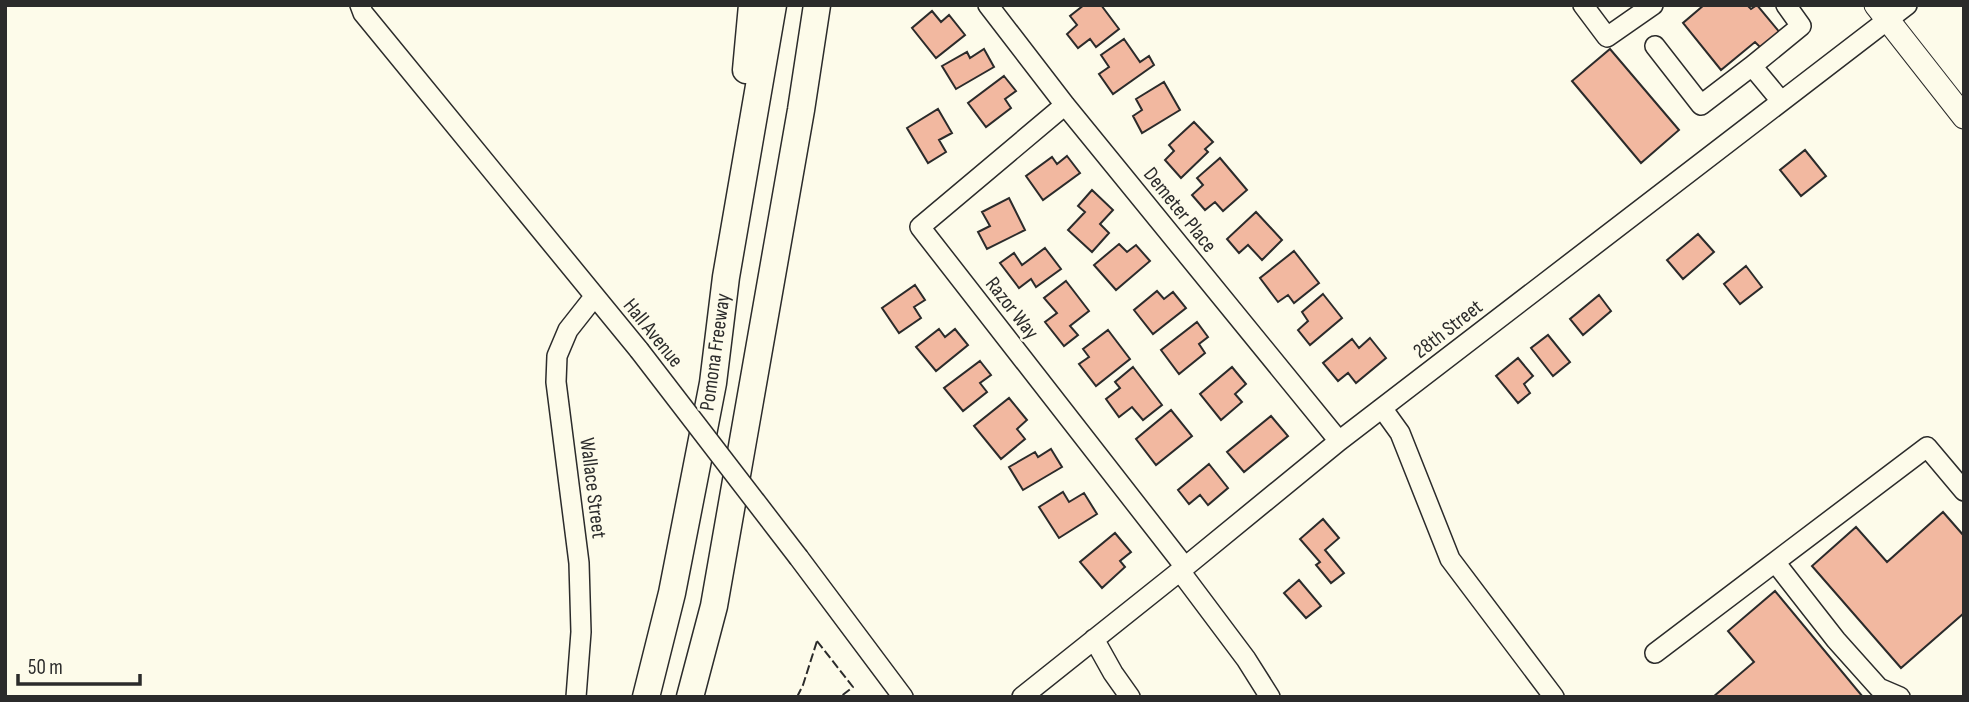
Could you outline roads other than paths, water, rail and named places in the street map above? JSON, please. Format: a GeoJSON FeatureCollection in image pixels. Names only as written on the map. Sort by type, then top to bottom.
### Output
{"type":"FeatureCollection","features":[{"type":"Feature","properties":{"kind":"highway"},"geometry":{"type":"LineString","coordinates":[[726,277],[752,5]]}},
{"type":"Feature","properties":{"kind":"highway","name":"Pomona Freeway"},"geometry":{"type":"LineString","coordinates":[[646,697],[672,593],[710,396],[726,277],[773,5]]}},
{"type":"Feature","properties":{"kind":"highway","name":"Pomona Freeway"},"geometry":{"type":"LineString","coordinates":[[690,697],[714,606],[817,5]]}},
{"type":"Feature","properties":{"kind":"highway"},"geometry":{"type":"LineString","coordinates":[[801,110],[835,5]]}},
{"type":"Feature","properties":{"kind":"main road"},"geometry":{"type":"LineString","coordinates":[[1882,13],[1964,117]]}},
{"type":"Feature","properties":{"kind":"street","name":"Hall Avenue"},"geometry":{"type":"LineString","coordinates":[[360,5],[639,350],[902,697]]}},
{"type":"Feature","properties":{"kind":"street","name":"Demeter Place"},"geometry":{"type":"LineString","coordinates":[[988,5],[1065,105],[1339,441]]}},
{"type":"Feature","properties":{"kind":"street"},"geometry":{"type":"LineString","coordinates":[[1583,5],[1607,37],[1653,5]]}},
{"type":"Feature","properties":{"kind":"street"},"geometry":{"type":"LineString","coordinates":[[1655,46],[1701,105],[1801,26],[1786,5]]}},
{"type":"Feature","properties":{"kind":"street","name":"28th Street"},"geometry":{"type":"LineString","coordinates":[[1021,697],[1339,441],[1782,101],[1882,13],[1908,5]]}},
{"type":"Feature","properties":{"kind":"street"},"geometry":{"type":"LineString","coordinates":[[1752,66],[1782,101]]}},
{"type":"Feature","properties":{"kind":"street","name":"Razor Way"},"geometry":{"type":"LineString","coordinates":[[1065,105],[920,227],[1182,569]]}},
{"type":"Feature","properties":{"kind":"street","name":"Wallace Street"},"geometry":{"type":"LineString","coordinates":[[576,697],[581,632],[579,563],[556,382],[557,356],[569,330],[594,297]]}},
{"type":"Feature","properties":{"kind":"street"},"geometry":{"type":"LineString","coordinates":[[1382,408],[1401,433],[1450,559],[1554,697]]}},
{"type":"Feature","properties":{"kind":"street"},"geometry":{"type":"LineString","coordinates":[[1655,653],[1927,447],[1964,491]]}},
{"type":"Feature","properties":{"kind":"street"},"geometry":{"type":"LineString","coordinates":[[1775,562],[1836,640],[1878,688],[1900,697]]}},
{"type":"Feature","properties":{"kind":"street"},"geometry":{"type":"LineString","coordinates":[[1182,569],[1270,697]]}},
{"type":"Feature","properties":{"kind":"street"},"geometry":{"type":"LineString","coordinates":[[1094,639],[1130,697]]}}]}
